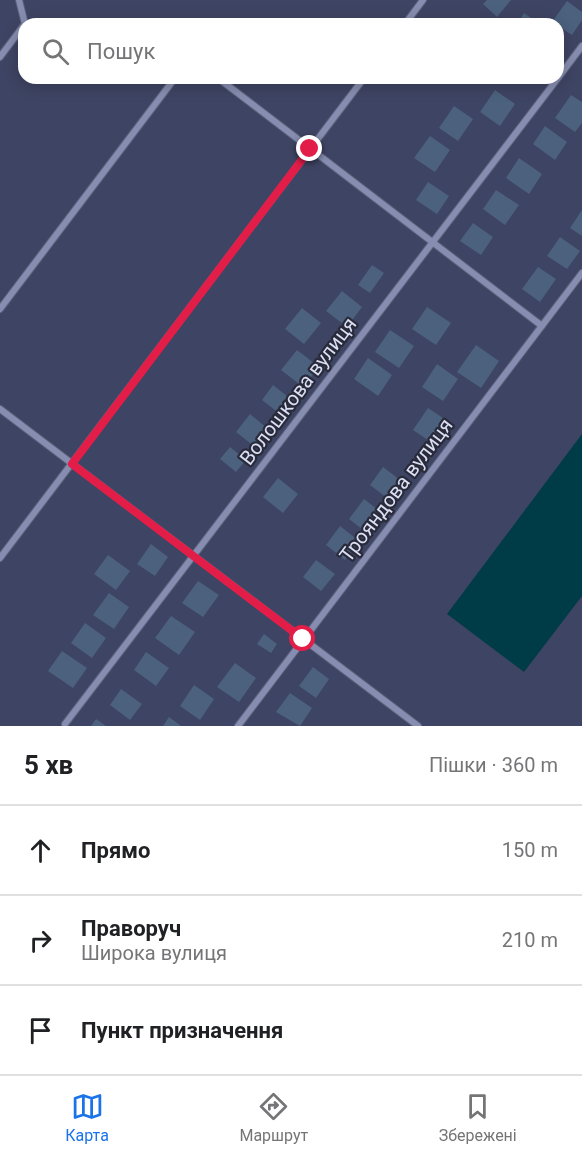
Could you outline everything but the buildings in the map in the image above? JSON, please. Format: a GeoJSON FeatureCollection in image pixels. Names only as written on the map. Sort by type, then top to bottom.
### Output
{"type":"FeatureCollection","features":[{"type":"Feature","properties":{"kind":"street"},"geometry":{"type":"LineString","coordinates":[[20,0],[23,18]]}},
{"type":"Feature","properties":{"kind":"street"},"geometry":{"type":"LineString","coordinates":[[410,18],[423,0]]}},
{"type":"Feature","properties":{"kind":"street"},"geometry":{"type":"LineString","coordinates":[[0,57],[18,33]]}},
{"type":"Feature","properties":{"kind":"street","name":"Волошкова вулиця"},"geometry":{"type":"LineString","coordinates":[[564,70],[582,46]]}},
{"type":"Feature","properties":{"kind":"street"},"geometry":{"type":"LineString","coordinates":[[0,309],[170,84]]}},
{"type":"Feature","properties":{"kind":"street"},"geometry":{"type":"LineString","coordinates":[[226,84],[542,326]]}},
{"type":"Feature","properties":{"kind":"street"},"geometry":{"type":"LineString","coordinates":[[0,558],[359,84]]}},
{"type":"Feature","properties":{"kind":"street","name":"Волошкова вулиця"},"geometry":{"type":"LineString","coordinates":[[65,724],[553,84]]}},
{"type":"Feature","properties":{"kind":"street","name":"Трояндова вулиця"},"geometry":{"type":"LineString","coordinates":[[237,726],[582,273]]}},
{"type":"Feature","properties":{"kind":"street"},"geometry":{"type":"LineString","coordinates":[[0,409],[192,557],[418,726]]}},
{"type":"Feature","properties":{"kind":"shaded area"},"geometry":{"type":"Polygon","coordinates":[[[582,434],[582,596],[524,672],[447,614],[582,434]]]}},
{"type":"Feature","properties":{"kind":"route"},"geometry":{"type":"LineString","coordinates":[[303,639],[72,464],[310,149]]}}]}
